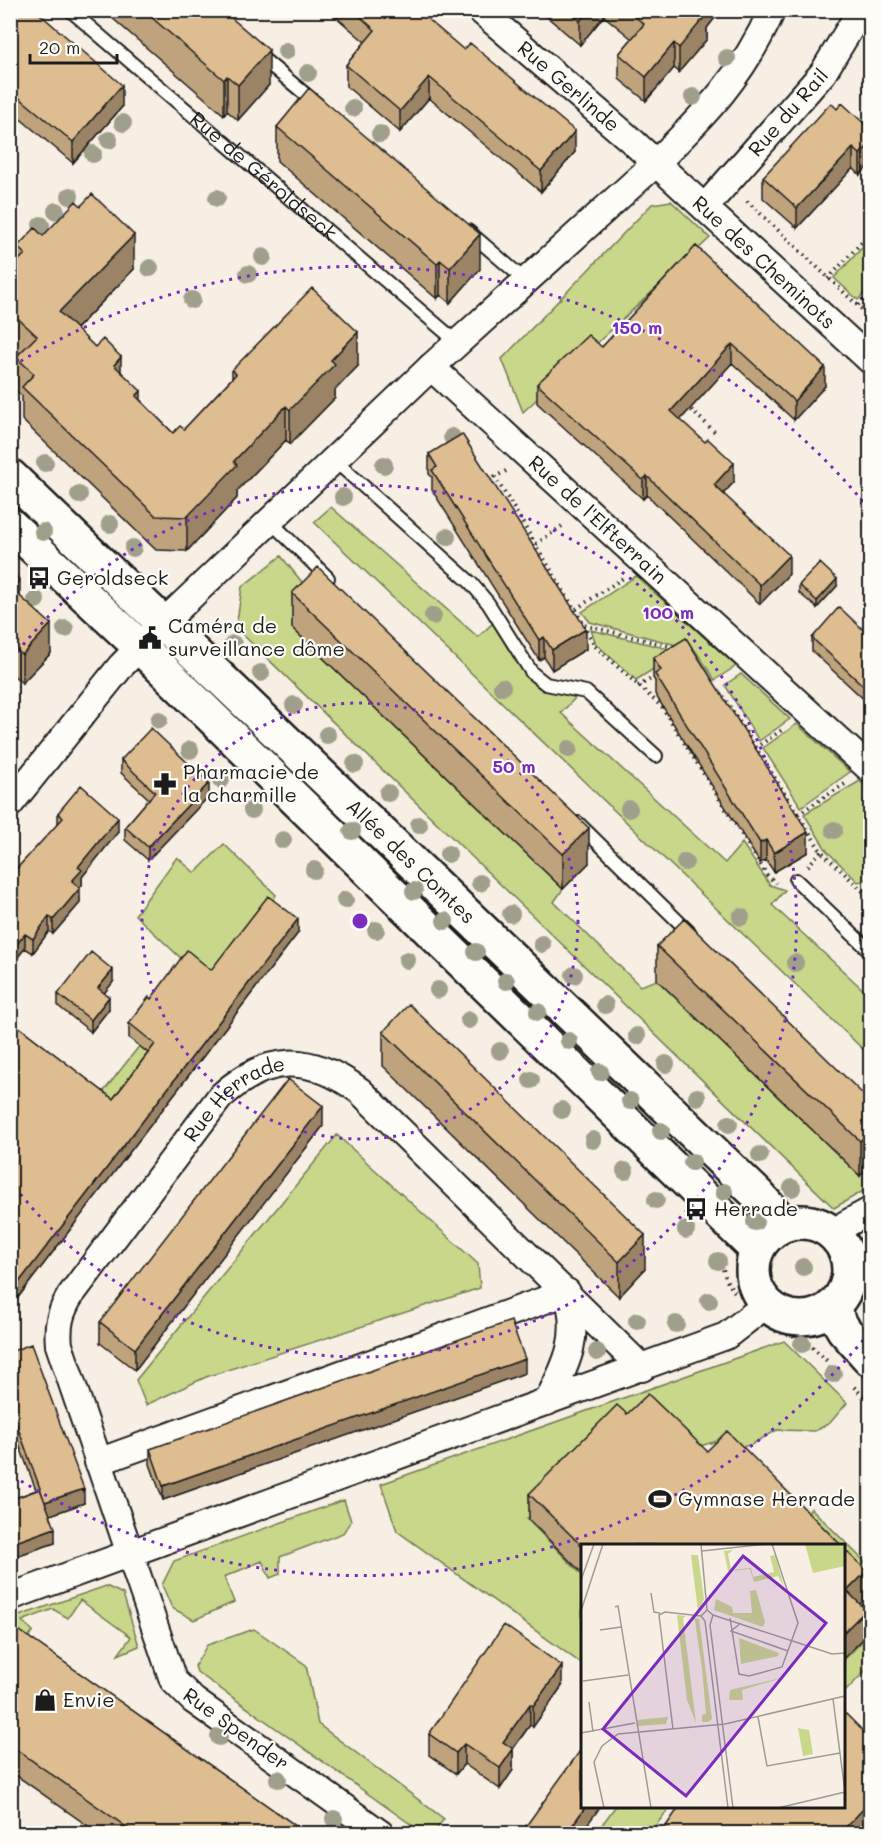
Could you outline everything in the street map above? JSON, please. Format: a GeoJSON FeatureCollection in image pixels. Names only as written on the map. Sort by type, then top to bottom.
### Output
{"type":"FeatureCollection","features":[{"type":"Feature","properties":{"kind":"street","name":"Rue Gerlinde"},"geometry":{"type":"LineString","coordinates":[[480,10],[656,164]]}},
{"type":"Feature","properties":{"kind":"street"},"geometry":{"type":"LineString","coordinates":[[10,804],[121,666],[162,624],[431,367],[656,164],[718,100],[755,48],[772,10]]}},
{"type":"Feature","properties":{"kind":"street","name":"Rue du Rail"},"geometry":{"type":"LineString","coordinates":[[705,207],[823,72],[861,10]]}},
{"type":"Feature","properties":{"kind":"street","name":"Rue des Cheminots"},"geometry":{"type":"LineString","coordinates":[[656,164],[870,360]]}},
{"type":"Feature","properties":{"kind":"street","name":"Rue de l'Elfterrain"},"geometry":{"type":"LineString","coordinates":[[431,367],[869,768]]}},
{"type":"Feature","properties":{"kind":"street","name":"Allée des Comtes"},"geometry":{"type":"LineString","coordinates":[[10,476],[758,1195],[784,1224]]}},
{"type":"Feature","properties":{"kind":"street","name":"Allée des Comtes"},"geometry":{"type":"LineString","coordinates":[[10,525],[140,647],[757,1250]]}},
{"type":"Feature","properties":{"kind":"street","name":"Rue Herrade"},"geometry":{"type":"LineString","coordinates":[[129,1554],[59,1345],[57,1328],[60,1313],[70,1296],[220,1097],[252,1072],[272,1065],[295,1062],[316,1066],[339,1075],[360,1092],[567,1292],[642,1368]]}},
{"type":"Feature","properties":{"kind":"street"},"geometry":{"type":"LineString","coordinates":[[849,1237],[818,1224],[801,1221],[784,1224],[768,1236],[757,1250],[753,1267],[756,1286],[767,1304],[778,1312],[798,1318],[815,1316],[831,1308],[847,1286],[849,1237],[870,1211]]}},
{"type":"Feature","properties":{"kind":"street"},"geometry":{"type":"LineString","coordinates":[[98,1462],[567,1292],[574,1313],[572,1346],[562,1373],[547,1402]]}},
{"type":"Feature","properties":{"kind":"street"},"geometry":{"type":"LineString","coordinates":[[10,1597],[726,1336],[767,1304]]}},
{"type":"Feature","properties":{"kind":"street"},"geometry":{"type":"LineString","coordinates":[[831,1308],[844,1330],[870,1359]]}},
{"type":"Feature","properties":{"kind":"street","name":"Rue Spender"},"geometry":{"type":"LineString","coordinates":[[129,1554],[168,1670],[180,1689],[381,1833]]}},
{"type":"Feature","properties":{"kind":"lane","name":"Rue de Géroldseck"},"geometry":{"type":"LineString","coordinates":[[70,10],[458,343]]}},
{"type":"Feature","properties":{"kind":"lane"},"geometry":{"type":"LineString","coordinates":[[242,41],[325,111]]}},
{"type":"Feature","properties":{"kind":"lane"},"geometry":{"type":"LineString","coordinates":[[462,227],[526,281]]}},
{"type":"Feature","properties":{"kind":"lane"},"geometry":{"type":"LineString","coordinates":[[333,459],[471,583],[488,603],[532,673],[546,684],[586,692],[656,756]]}},
{"type":"Feature","properties":{"kind":"lane"},"geometry":{"type":"LineString","coordinates":[[269,520],[337,586]]}},
{"type":"Feature","properties":{"kind":"lane"},"geometry":{"type":"LineString","coordinates":[[566,811],[701,945]]}},
{"type":"Feature","properties":{"kind":"lane"},"geometry":{"type":"LineString","coordinates":[[796,880],[870,951]]}},
{"type":"Feature","properties":{"kind":"path"},"geometry":{"type":"LineString","coordinates":[[728,182],[870,317]]}},
{"type":"Feature","properties":{"kind":"path"},"geometry":{"type":"LineString","coordinates":[[828,279],[870,233]]}},
{"type":"Feature","properties":{"kind":"path"},"geometry":{"type":"LineString","coordinates":[[858,305],[870,291]]}},
{"type":"Feature","properties":{"kind":"path"},"geometry":{"type":"LineString","coordinates":[[683,402],[715,432]]}},
{"type":"Feature","properties":{"kind":"path"},"geometry":{"type":"LineString","coordinates":[[529,456],[495,477],[576,609],[595,646],[662,707],[774,883],[783,886],[796,880],[821,851]]}},
{"type":"Feature","properties":{"kind":"path"},"geometry":{"type":"LineString","coordinates":[[576,609],[645,563]]}},
{"type":"Feature","properties":{"kind":"path"},"geometry":{"type":"LineString","coordinates":[[584,625],[683,649]]}},
{"type":"Feature","properties":{"kind":"path"},"geometry":{"type":"LineString","coordinates":[[638,686],[653,678]]}},
{"type":"Feature","properties":{"kind":"path"},"geometry":{"type":"LineString","coordinates":[[719,690],[821,851],[870,898]]}},
{"type":"Feature","properties":{"kind":"path"},"geometry":{"type":"LineString","coordinates":[[756,748],[806,710]]}},
{"type":"Feature","properties":{"kind":"path"},"geometry":{"type":"LineString","coordinates":[[798,814],[869,768]]}},
{"type":"Feature","properties":{"kind":"path"},"geometry":{"type":"LineString","coordinates":[[849,1237],[870,1311]]}},
{"type":"Feature","properties":{"kind":"green space"},"geometry":{"type":"Polygon","coordinates":[[[671,201],[710,238],[523,412],[502,359],[652,204],[671,201]]]}},
{"type":"Feature","properties":{"kind":"green space"},"geometry":{"type":"Polygon","coordinates":[[[870,239],[870,286],[858,300],[834,278],[870,239]]]}},
{"type":"Feature","properties":{"kind":"green space"},"geometry":{"type":"Polygon","coordinates":[[[331,507],[478,637],[493,623],[533,683],[544,690],[576,697],[561,713],[725,863],[742,843],[770,885],[785,890],[772,905],[870,996],[870,1056],[314,522],[331,507]]]}},
{"type":"Feature","properties":{"kind":"green space"},"geometry":{"type":"Polygon","coordinates":[[[281,556],[318,602],[292,628],[563,889],[554,902],[640,986],[657,980],[860,1176],[870,1165],[870,1187],[834,1208],[236,628],[242,587],[281,556]]]}},
{"type":"Feature","properties":{"kind":"green space"},"geometry":{"type":"Polygon","coordinates":[[[636,576],[736,666],[715,680],[695,650],[590,622],[582,612],[636,576]]]}},
{"type":"Feature","properties":{"kind":"green space"},"geometry":{"type":"Polygon","coordinates":[[[591,630],[681,652],[636,680],[596,644],[591,630]]]}},
{"type":"Feature","properties":{"kind":"green space"},"geometry":{"type":"Polygon","coordinates":[[[741,674],[790,719],[759,741],[725,685],[741,674]]]}},
{"type":"Feature","properties":{"kind":"green space"},"geometry":{"type":"Polygon","coordinates":[[[797,724],[850,772],[801,807],[763,748],[797,724]]]}},
{"type":"Feature","properties":{"kind":"green space"},"geometry":{"type":"Polygon","coordinates":[[[860,781],[870,791],[870,879],[858,882],[827,851],[804,814],[860,781]]]}},
{"type":"Feature","properties":{"kind":"green space"},"geometry":{"type":"Polygon","coordinates":[[[224,844],[276,895],[268,911],[11,1243],[11,1210],[158,1022],[187,964],[135,915],[177,857],[195,873],[224,844]]]}},
{"type":"Feature","properties":{"kind":"green space"},"geometry":{"type":"Polygon","coordinates":[[[337,1135],[478,1264],[480,1288],[206,1377],[146,1405],[136,1380],[337,1135]]]}},
{"type":"Feature","properties":{"kind":"green space"},"geometry":{"type":"Polygon","coordinates":[[[784,1341],[847,1403],[830,1423],[815,1431],[777,1430],[751,1445],[740,1447],[717,1441],[700,1446],[616,1428],[527,1519],[581,1574],[581,1663],[397,1531],[381,1484],[784,1341]]]}},
{"type":"Feature","properties":{"kind":"green space"},"geometry":{"type":"Polygon","coordinates":[[[344,1500],[351,1521],[343,1533],[280,1557],[280,1574],[270,1578],[262,1561],[224,1577],[234,1602],[194,1620],[172,1608],[162,1585],[174,1561],[344,1500]]]}},
{"type":"Feature","properties":{"kind":"green space"},"geometry":{"type":"Polygon","coordinates":[[[811,1508],[870,1567],[870,1666],[845,1692],[845,1659],[866,1637],[845,1577],[845,1544],[815,1544],[796,1525],[811,1508]]]}},
{"type":"Feature","properties":{"kind":"green space"},"geometry":{"type":"Polygon","coordinates":[[[106,1586],[123,1594],[139,1646],[118,1655],[131,1637],[80,1600],[68,1618],[53,1609],[22,1621],[33,1631],[19,1649],[11,1651],[10,1619],[106,1586]]]}},
{"type":"Feature","properties":{"kind":"green space"},"geometry":{"type":"Polygon","coordinates":[[[254,1629],[306,1665],[318,1724],[444,1819],[435,1831],[423,1833],[197,1672],[195,1666],[207,1645],[254,1629]]]}},
{"type":"Feature","properties":{"kind":"green space"},"geometry":{"type":"Polygon","coordinates":[[[614,1808],[669,1808],[650,1833],[596,1833],[614,1808]]]}},
{"type":"Feature","properties":{"kind":"building"},"geometry":{"type":"Polygon","coordinates":[[[10,10],[35,10],[122,85],[73,142],[10,90],[10,10]]]}},
{"type":"Feature","properties":{"kind":"building"},"geometry":{"type":"Polygon","coordinates":[[[143,10],[222,10],[269,50],[238,85],[227,76],[224,80],[143,10]]]}},
{"type":"Feature","properties":{"kind":"building"},"geometry":{"type":"Polygon","coordinates":[[[353,10],[417,10],[464,50],[470,43],[575,131],[541,171],[429,77],[400,111],[346,65],[375,30],[353,10]]]}},
{"type":"Feature","properties":{"kind":"building"},"geometry":{"type":"Polygon","coordinates":[[[568,10],[589,10],[580,21],[568,10]]]}},
{"type":"Feature","properties":{"kind":"building"},"geometry":{"type":"Polygon","coordinates":[[[627,10],[702,10],[707,14],[679,48],[674,43],[646,77],[619,54],[644,24],[627,10]]]}},
{"type":"Feature","properties":{"kind":"building"},"geometry":{"type":"Polygon","coordinates":[[[309,88],[480,234],[450,268],[440,260],[437,264],[277,127],[309,88]]]}},
{"type":"Feature","properties":{"kind":"building"},"geometry":{"type":"Polygon","coordinates":[[[831,103],[837,109],[842,103],[870,129],[870,144],[860,154],[853,148],[797,208],[763,177],[831,103]]]}},
{"type":"Feature","properties":{"kind":"building"},"geometry":{"type":"Polygon","coordinates":[[[92,194],[134,235],[59,312],[95,347],[103,339],[121,357],[114,365],[141,391],[136,396],[173,433],[180,426],[184,429],[236,374],[232,370],[312,288],[358,332],[331,360],[335,364],[290,410],[286,406],[234,461],[237,465],[187,517],[156,516],[22,387],[34,374],[16,357],[37,336],[10,311],[10,269],[25,254],[17,247],[35,228],[43,236],[76,201],[81,206],[92,194]]]}},
{"type":"Feature","properties":{"kind":"building"},"geometry":{"type":"Polygon","coordinates":[[[696,246],[825,367],[794,401],[732,344],[671,411],[705,442],[708,439],[734,463],[714,485],[789,555],[760,585],[647,476],[643,480],[537,384],[588,335],[602,347],[696,246]]]}},
{"type":"Feature","properties":{"kind":"building"},"geometry":{"type":"Polygon","coordinates":[[[462,434],[586,629],[552,650],[544,637],[539,640],[432,470],[437,467],[429,454],[462,434]]]}},
{"type":"Feature","properties":{"kind":"building"},"geometry":{"type":"Polygon","coordinates":[[[820,563],[837,579],[817,601],[799,585],[820,563]]]}},
{"type":"Feature","properties":{"kind":"building"},"geometry":{"type":"Polygon","coordinates":[[[318,567],[589,828],[563,854],[292,593],[318,567]]]}},
{"type":"Feature","properties":{"kind":"building"},"geometry":{"type":"Polygon","coordinates":[[[10,570],[20,580],[11,588],[51,624],[22,655],[10,643],[10,570]]]}},
{"type":"Feature","properties":{"kind":"building"},"geometry":{"type":"Polygon","coordinates":[[[839,607],[870,636],[870,692],[812,638],[839,607]]]}},
{"type":"Feature","properties":{"kind":"building"},"geometry":{"type":"Polygon","coordinates":[[[686,638],[808,832],[774,853],[766,840],[760,843],[655,674],[661,670],[653,658],[686,638]]]}},
{"type":"Feature","properties":{"kind":"building"},"geometry":{"type":"Polygon","coordinates":[[[151,728],[209,783],[148,847],[125,827],[155,792],[121,760],[151,728]]]}},
{"type":"Feature","properties":{"kind":"building"},"geometry":{"type":"Polygon","coordinates":[[[81,785],[118,818],[78,867],[82,870],[72,881],[80,888],[53,920],[49,916],[33,939],[25,934],[10,952],[10,876],[63,818],[58,813],[81,785]]]}},
{"type":"Feature","properties":{"kind":"building"},"geometry":{"type":"Polygon","coordinates":[[[268,896],[298,919],[13,1290],[10,1288],[10,1020],[113,1099],[155,1044],[129,1023],[149,997],[151,999],[187,950],[211,970],[268,896]]]}},
{"type":"Feature","properties":{"kind":"building"},"geometry":{"type":"Polygon","coordinates":[[[684,919],[870,1101],[870,1131],[860,1141],[657,946],[684,919]]]}},
{"type":"Feature","properties":{"kind":"building"},"geometry":{"type":"Polygon","coordinates":[[[91,952],[113,970],[98,988],[109,997],[91,1020],[58,994],[91,952]]]}},
{"type":"Feature","properties":{"kind":"building"},"geometry":{"type":"Polygon","coordinates":[[[409,1004],[645,1235],[619,1262],[383,1032],[409,1004]]]}},
{"type":"Feature","properties":{"kind":"building"},"geometry":{"type":"Polygon","coordinates":[[[288,1079],[323,1106],[135,1349],[100,1322],[288,1079]]]}},
{"type":"Feature","properties":{"kind":"building"},"geometry":{"type":"Polygon","coordinates":[[[511,1321],[525,1359],[163,1486],[150,1449],[511,1321]]]}},
{"type":"Feature","properties":{"kind":"building"},"geometry":{"type":"Polygon","coordinates":[[[31,1344],[84,1489],[45,1502],[10,1406],[10,1352],[31,1344]]]}},
{"type":"Feature","properties":{"kind":"building","name":"Gymnase Herrade"},"geometry":{"type":"Polygon","coordinates":[[[648,1394],[707,1451],[727,1431],[840,1544],[581,1545],[529,1494],[617,1405],[627,1414],[648,1394]]]}},
{"type":"Feature","properties":{"kind":"building"},"geometry":{"type":"Polygon","coordinates":[[[40,1489],[55,1528],[10,1544],[10,1500],[40,1489]]]}},
{"type":"Feature","properties":{"kind":"building"},"geometry":{"type":"Polygon","coordinates":[[[845,1550],[867,1571],[847,1591],[866,1610],[845,1631],[845,1550]]]}},
{"type":"Feature","properties":{"kind":"building","name":"Envie"},"geometry":{"type":"Polygon","coordinates":[[[10,1624],[306,1833],[135,1833],[10,1745],[10,1624]]]}},
{"type":"Feature","properties":{"kind":"building"},"geometry":{"type":"Polygon","coordinates":[[[504,1625],[562,1666],[533,1706],[530,1704],[503,1742],[513,1749],[500,1768],[464,1744],[456,1753],[429,1734],[504,1625]]]}},
{"type":"Feature","properties":{"kind":"building"},"geometry":{"type":"Polygon","coordinates":[[[845,1715],[870,1738],[870,1802],[840,1833],[661,1833],[679,1808],[845,1808],[845,1715]]]}},
{"type":"Feature","properties":{"kind":"building"},"geometry":{"type":"Polygon","coordinates":[[[581,1749],[581,1808],[585,1808],[567,1833],[521,1833],[581,1749]]]}},
{"type":"Feature","properties":{"kind":"place","name":"Geroldseck"},"geometry":{"type":"Point","coordinates":[39,578]}},
{"type":"Feature","properties":{"kind":"place","name":"Caméra de surveillance dôme"},"geometry":{"type":"Point","coordinates":[150,638]}},
{"type":"Feature","properties":{"kind":"place","name":"Pharmacie de la charmille"},"geometry":{"type":"Point","coordinates":[165,784]}},
{"type":"Feature","properties":{"kind":"place","name":"Herrade"},"geometry":{"type":"Point","coordinates":[696,1209]}},
{"type":"Feature","properties":{"kind":"place","name":"Gymnase Herrade"},"geometry":{"type":"Point","coordinates":[660,1499]}},
{"type":"Feature","properties":{"kind":"place","name":"Envie"},"geometry":{"type":"Point","coordinates":[45,1700]}}]}
